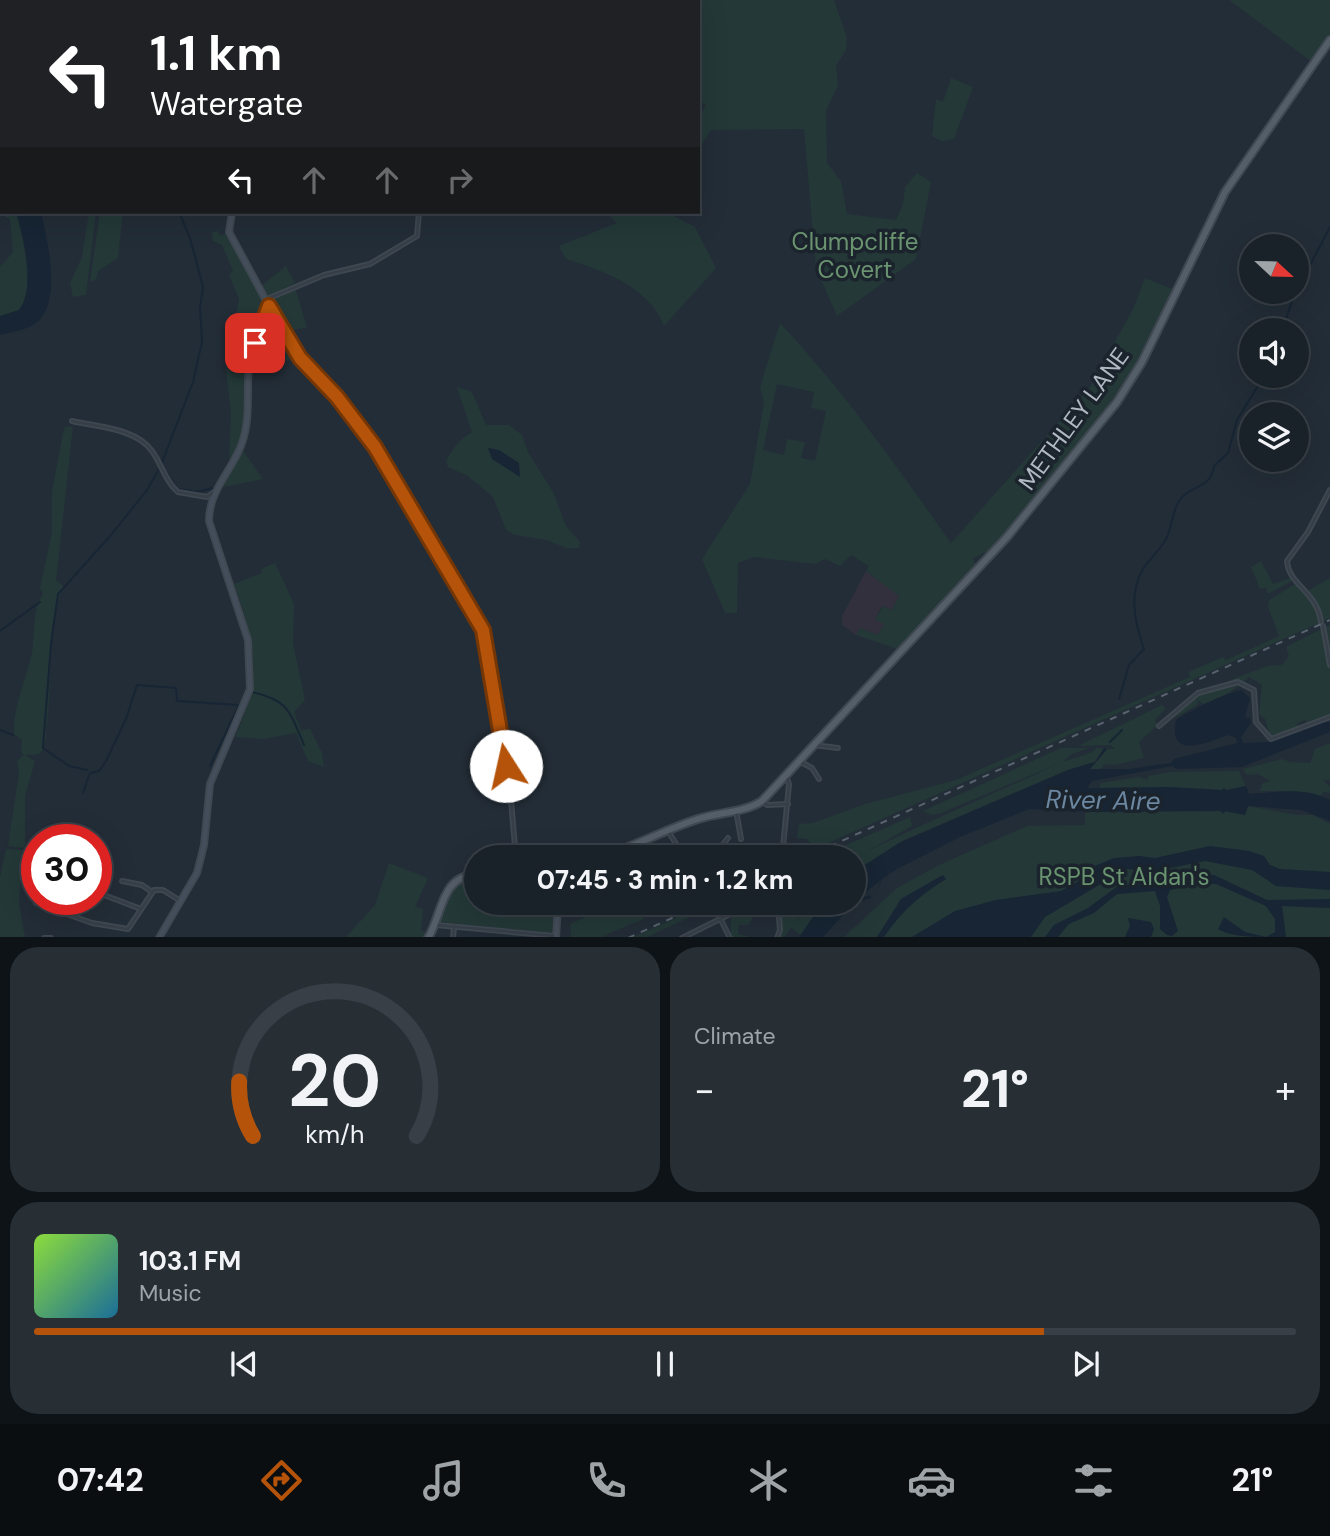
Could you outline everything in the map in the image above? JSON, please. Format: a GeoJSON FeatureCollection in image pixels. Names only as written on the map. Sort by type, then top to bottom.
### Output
{"type":"FeatureCollection","features":[{"type":"Feature","properties":{"kind":"main road","name":"METHLEY LANE"},"geometry":{"type":"LineString","coordinates":[[762,801],[1015,529],[1116,402],[1142,362],[1230,183],[1330,40]]}},
{"type":"Feature","properties":{"kind":"main road"},"geometry":{"type":"LineString","coordinates":[[159,937],[201,862],[214,772],[250,689],[248,640],[235,594],[210,528],[211,503],[242,443],[249,411],[250,355],[269,306],[229,232],[232,214]]}},
{"type":"Feature","properties":{"kind":"main road"},"geometry":{"type":"LineString","coordinates":[[641,845],[702,818],[762,801]]}},
{"type":"Feature","properties":{"kind":"main road"},"geometry":{"type":"LineString","coordinates":[[428,937],[440,904],[451,886],[464,876]]}},
{"type":"Feature","properties":{"kind":"main road"},"geometry":{"type":"LineString","coordinates":[[556,937],[557,915]]}},
{"type":"Feature","properties":{"kind":"street"},"geometry":{"type":"LineString","coordinates":[[267,299],[324,275],[370,264],[388,255],[417,236],[419,214]]}},
{"type":"Feature","properties":{"kind":"street"},"geometry":{"type":"LineString","coordinates":[[269,306],[300,358],[337,397],[375,447],[483,630],[510,789],[515,845]]}},
{"type":"Feature","properties":{"kind":"street"},"geometry":{"type":"LineString","coordinates":[[72,421],[135,436],[153,452],[174,489],[207,497],[211,503]]}},
{"type":"Feature","properties":{"kind":"street"},"geometry":{"type":"LineString","coordinates":[[1330,490],[1308,532],[1287,561],[1295,580],[1320,607],[1330,666]]}},
{"type":"Feature","properties":{"kind":"street"},"geometry":{"type":"LineString","coordinates":[[207,497],[216,491]]}},
{"type":"Feature","properties":{"kind":"street"},"geometry":{"type":"LineString","coordinates":[[1159,726],[1198,693],[1238,682],[1254,691],[1256,722],[1271,739],[1330,717]]}},
{"type":"Feature","properties":{"kind":"street"},"geometry":{"type":"LineString","coordinates":[[814,744],[825,748],[838,748]]}},
{"type":"Feature","properties":{"kind":"street"},"geometry":{"type":"LineString","coordinates":[[799,761],[812,768],[819,779]]}},
{"type":"Feature","properties":{"kind":"street"},"geometry":{"type":"LineString","coordinates":[[783,845],[789,784],[786,776]]}},
{"type":"Feature","properties":{"kind":"street"},"geometry":{"type":"LineString","coordinates":[[762,801],[767,805],[788,804]]}},
{"type":"Feature","properties":{"kind":"street"},"geometry":{"type":"LineString","coordinates":[[736,810],[741,839]]}},
{"type":"Feature","properties":{"kind":"street"},"geometry":{"type":"LineString","coordinates":[[668,831],[676,845]]}},
{"type":"Feature","properties":{"kind":"street"},"geometry":{"type":"LineString","coordinates":[[722,845],[727,838]]}},
{"type":"Feature","properties":{"kind":"street"},"geometry":{"type":"LineString","coordinates":[[122,881],[142,885],[152,892],[163,890],[181,902]]}},
{"type":"Feature","properties":{"kind":"street"},"geometry":{"type":"LineString","coordinates":[[69,915],[123,929],[132,924],[152,892]]}},
{"type":"Feature","properties":{"kind":"street"},"geometry":{"type":"LineString","coordinates":[[112,898],[141,909]]}},
{"type":"Feature","properties":{"kind":"street"},"geometry":{"type":"LineString","coordinates":[[682,937],[693,935],[730,915]]}},
{"type":"Feature","properties":{"kind":"street"},"geometry":{"type":"LineString","coordinates":[[777,937],[780,930],[779,915]]}},
{"type":"Feature","properties":{"kind":"street"},"geometry":{"type":"LineString","coordinates":[[721,920],[730,937]]}},
{"type":"Feature","properties":{"kind":"street"},"geometry":{"type":"LineString","coordinates":[[433,925],[556,937]]}},
{"type":"Feature","properties":{"kind":"street"},"geometry":{"type":"LineString","coordinates":[[453,937],[454,927]]}},
{"type":"Feature","properties":{"kind":"street"},"geometry":{"type":"LineString","coordinates":[[499,937],[500,931]]}},
{"type":"Feature","properties":{"kind":"street"},"geometry":{"type":"LineString","coordinates":[[39,933],[43,937],[51,937]]}},
{"type":"Feature","properties":{"kind":"shaded area"},"geometry":{"type":"Polygon","coordinates":[[[866,571],[899,596],[892,610],[882,606],[875,619],[884,624],[878,635],[860,628],[856,635],[842,625],[842,616],[866,571]]]}},
{"type":"Feature","properties":{"kind":"green space","name":"Clumpcliffe Covert"},"geometry":{"type":"Polygon","coordinates":[[[700,0],[834,0],[847,38],[846,50],[836,66],[838,85],[826,111],[827,163],[841,181],[847,214],[896,220],[903,204],[905,187],[917,173],[931,182],[916,259],[837,316],[816,268],[804,129],[711,130],[700,147],[700,118],[706,104],[700,102],[700,0]]]}},
{"type":"Feature","properties":{"kind":"green space"},"geometry":{"type":"Polygon","coordinates":[[[1229,0],[1330,0],[1330,34],[1312,62],[1229,0]]]}},
{"type":"Feature","properties":{"kind":"green space"},"geometry":{"type":"Polygon","coordinates":[[[951,78],[973,87],[954,139],[942,141],[932,136],[936,99],[943,102],[951,78]]]}},
{"type":"Feature","properties":{"kind":"green space"},"geometry":{"type":"Polygon","coordinates":[[[0,214],[16,214],[24,247],[27,290],[20,309],[13,314],[0,316],[0,267],[13,252],[10,219],[0,214]]]}},
{"type":"Feature","properties":{"kind":"green space"},"geometry":{"type":"Polygon","coordinates":[[[89,214],[96,214],[86,295],[73,297],[70,283],[82,257],[89,214]]]}},
{"type":"Feature","properties":{"kind":"green space"},"geometry":{"type":"Polygon","coordinates":[[[100,214],[123,214],[118,258],[98,271],[96,279],[90,282],[100,214]]]}},
{"type":"Feature","properties":{"kind":"green space"},"geometry":{"type":"Polygon","coordinates":[[[608,214],[674,214],[695,227],[716,268],[664,326],[657,312],[636,291],[609,275],[566,259],[559,246],[617,223],[608,214]]]}},
{"type":"Feature","properties":{"kind":"green space"},"geometry":{"type":"Polygon","coordinates":[[[218,231],[220,235],[228,233],[266,303],[260,324],[244,317],[237,333],[233,333],[239,299],[229,275],[233,271],[222,245],[213,241],[212,232],[218,231]]]}},
{"type":"Feature","properties":{"kind":"green space"},"geometry":{"type":"Polygon","coordinates":[[[286,266],[295,283],[268,296],[261,286],[286,266]]]}},
{"type":"Feature","properties":{"kind":"green space"},"geometry":{"type":"Polygon","coordinates":[[[1145,278],[1172,289],[1135,366],[1101,416],[1024,514],[992,548],[973,559],[976,566],[897,649],[856,635],[860,628],[878,635],[884,624],[875,619],[883,606],[892,610],[899,596],[866,571],[869,566],[851,555],[840,566],[825,559],[816,564],[754,557],[738,563],[737,613],[725,613],[702,559],[750,484],[764,402],[760,387],[780,323],[848,402],[951,543],[1090,387],[1134,307],[1145,278]],[[777,384],[763,450],[784,455],[787,439],[805,442],[801,458],[815,461],[826,411],[811,408],[814,392],[777,384]]]}},
{"type":"Feature","properties":{"kind":"green space"},"geometry":{"type":"Polygon","coordinates":[[[296,290],[307,328],[289,330],[273,300],[296,290]]]}},
{"type":"Feature","properties":{"kind":"green space"},"geometry":{"type":"Polygon","coordinates":[[[282,330],[296,358],[252,370],[252,356],[271,353],[264,339],[282,330]]]}},
{"type":"Feature","properties":{"kind":"green space"},"geometry":{"type":"Polygon","coordinates":[[[238,368],[247,371],[246,407],[239,441],[229,463],[231,413],[226,369],[238,368]]]}},
{"type":"Feature","properties":{"kind":"green space"},"geometry":{"type":"Polygon","coordinates":[[[457,387],[472,392],[486,425],[509,425],[522,435],[528,452],[553,492],[566,526],[580,542],[579,548],[566,548],[547,540],[515,535],[506,530],[493,497],[468,476],[448,467],[446,461],[451,452],[472,432],[457,387]]]}},
{"type":"Feature","properties":{"kind":"green space"},"geometry":{"type":"Polygon","coordinates":[[[73,426],[56,581],[64,586],[51,635],[45,743],[39,753],[25,755],[35,761],[25,796],[25,824],[21,824],[21,848],[8,846],[19,773],[17,761],[24,755],[21,752],[22,740],[14,734],[14,724],[32,653],[37,607],[43,594],[40,588],[52,532],[52,492],[65,427],[73,426]]]}},
{"type":"Feature","properties":{"kind":"green space"},"geometry":{"type":"Polygon","coordinates":[[[242,449],[263,479],[219,488],[242,449]]]}},
{"type":"Feature","properties":{"kind":"green space"},"geometry":{"type":"Polygon","coordinates":[[[1261,561],[1273,584],[1290,578],[1292,581],[1268,594],[1266,588],[1260,589],[1251,567],[1261,561]]]}},
{"type":"Feature","properties":{"kind":"green space"},"geometry":{"type":"Polygon","coordinates":[[[275,563],[294,604],[293,643],[305,700],[294,712],[301,730],[310,729],[322,753],[324,767],[308,761],[296,733],[264,739],[235,737],[250,696],[253,661],[247,625],[234,584],[262,573],[261,569],[275,563]]]}},
{"type":"Feature","properties":{"kind":"green space"},"geometry":{"type":"Polygon","coordinates":[[[1330,578],[1330,618],[824,845],[812,845],[807,839],[797,838],[799,824],[813,823],[865,804],[956,780],[1190,677],[1188,672],[1223,657],[1226,660],[1279,636],[1268,607],[1269,600],[1295,584],[1309,590],[1330,578]]]}},
{"type":"Feature","properties":{"kind":"green space"},"geometry":{"type":"Polygon","coordinates":[[[1330,625],[1330,715],[1307,725],[1305,720],[1297,723],[1298,728],[1270,736],[1265,719],[1259,714],[1262,685],[1249,677],[1216,699],[1203,704],[1198,700],[1197,705],[1173,719],[1196,696],[1230,685],[1230,680],[1267,666],[1282,665],[1289,656],[1286,647],[1330,625]]]}},
{"type":"Feature","properties":{"kind":"green space"},"geometry":{"type":"Polygon","coordinates":[[[1162,705],[1166,708],[1155,720],[1158,725],[1139,742],[1144,758],[1119,764],[1104,764],[1100,771],[1090,769],[1107,749],[1105,748],[1116,749],[1110,745],[1078,746],[1162,705]]]}},
{"type":"Feature","properties":{"kind":"green space"},"geometry":{"type":"Polygon","coordinates":[[[1330,743],[1330,780],[1323,780],[1330,787],[1330,793],[1323,792],[1320,797],[1289,791],[1260,791],[1262,784],[1270,781],[1258,774],[1247,775],[1243,769],[1282,759],[1310,763],[1315,749],[1330,743]]]}},
{"type":"Feature","properties":{"kind":"green space"},"geometry":{"type":"Polygon","coordinates":[[[1061,748],[1089,748],[1072,754],[1062,762],[1093,752],[1096,748],[1104,748],[1095,762],[1068,770],[904,840],[866,864],[866,852],[1058,764],[941,813],[932,815],[923,811],[1061,748]]]}},
{"type":"Feature","properties":{"kind":"green space"},"geometry":{"type":"Polygon","coordinates":[[[1239,771],[1246,786],[1225,791],[1095,790],[1089,787],[1099,788],[1101,783],[1139,777],[1147,780],[1149,776],[1170,772],[1239,771]]]}},
{"type":"Feature","properties":{"kind":"green space","name":"RSPB St Aidan's"},"geometry":{"type":"Polygon","coordinates":[[[1248,806],[1297,815],[1313,815],[1330,824],[1330,937],[844,937],[897,888],[937,866],[1027,826],[1085,825],[1085,811],[1225,811],[1245,815],[1248,806]]]}},
{"type":"Feature","properties":{"kind":"green space"},"geometry":{"type":"Polygon","coordinates":[[[910,817],[912,826],[866,852],[866,845],[846,845],[910,817]]]}},
{"type":"Feature","properties":{"kind":"green space"},"geometry":{"type":"Polygon","coordinates":[[[6,849],[21,850],[19,904],[25,937],[0,937],[0,877],[6,849]]]}},
{"type":"Feature","properties":{"kind":"green space"},"geometry":{"type":"Polygon","coordinates":[[[389,863],[428,878],[415,907],[423,909],[421,930],[427,932],[424,937],[346,937],[375,905],[389,863]]]}},
{"type":"Feature","properties":{"kind":"green space"},"geometry":{"type":"Polygon","coordinates":[[[464,882],[464,915],[554,915],[552,933],[439,922],[439,914],[445,900],[455,887],[464,882]]]}},
{"type":"Feature","properties":{"kind":"green space"},"geometry":{"type":"Polygon","coordinates":[[[591,915],[644,915],[643,919],[601,937],[571,937],[570,924],[591,915]]]}},
{"type":"Feature","properties":{"kind":"green space"},"geometry":{"type":"Polygon","coordinates":[[[683,915],[694,915],[647,937],[633,937],[683,915]]]}},
{"type":"Feature","properties":{"kind":"green space"},"geometry":{"type":"Polygon","coordinates":[[[755,915],[748,925],[738,925],[738,934],[750,937],[731,937],[731,917],[755,915]]]}},
{"type":"Feature","properties":{"kind":"green space"},"geometry":{"type":"Polygon","coordinates":[[[781,915],[801,915],[784,937],[779,937],[782,933],[781,915]]]}},
{"type":"Feature","properties":{"kind":"green space"},"geometry":{"type":"Polygon","coordinates":[[[801,915],[815,915],[801,935],[791,928],[801,915]]]}},
{"type":"Feature","properties":{"kind":"water"},"geometry":{"type":"Polygon","coordinates":[[[17,214],[41,214],[51,270],[49,301],[36,323],[0,335],[0,316],[19,310],[27,289],[27,262],[17,214]]]}},
{"type":"Feature","properties":{"kind":"water"},"geometry":{"type":"Polygon","coordinates":[[[488,448],[499,450],[519,463],[520,477],[492,459],[488,448]]]}},
{"type":"Feature","properties":{"kind":"water","name":"River Aire"},"geometry":{"type":"Polygon","coordinates":[[[1241,690],[1250,698],[1245,717],[1250,718],[1251,723],[1241,737],[1243,743],[1270,742],[1325,722],[1330,722],[1330,732],[1242,767],[1177,769],[1172,766],[1092,781],[1087,788],[1170,787],[1226,790],[1246,786],[1249,794],[1290,791],[1310,793],[1330,800],[1330,821],[1301,810],[1248,806],[1245,815],[1225,811],[1224,814],[1220,811],[1096,812],[1029,809],[960,837],[897,869],[883,878],[875,894],[881,880],[866,892],[866,864],[899,843],[1068,770],[1095,762],[1104,748],[1107,749],[1090,769],[1129,769],[1171,763],[1174,759],[1237,743],[1236,738],[1229,735],[1192,746],[1178,741],[1175,733],[1176,720],[1241,690]]]}},
{"type":"Feature","properties":{"kind":"water"},"geometry":{"type":"Polygon","coordinates":[[[1210,846],[1249,851],[1264,856],[1270,865],[1280,869],[1330,872],[1330,890],[1276,886],[1252,870],[1205,861],[1156,871],[1126,869],[1045,917],[1031,937],[912,937],[955,911],[996,900],[1061,891],[1079,881],[1095,866],[1114,858],[1155,858],[1210,846]]]}},
{"type":"Feature","properties":{"kind":"water"},"geometry":{"type":"Polygon","coordinates":[[[943,875],[946,879],[897,919],[884,937],[877,937],[901,899],[943,875]]]}},
{"type":"Feature","properties":{"kind":"water"},"geometry":{"type":"Polygon","coordinates":[[[1214,875],[1267,900],[1330,899],[1330,908],[1282,906],[1286,937],[1266,937],[1275,932],[1275,919],[1266,906],[1216,884],[1200,883],[1170,890],[1167,897],[1178,931],[1172,936],[1160,929],[1160,906],[1155,891],[1117,894],[1094,913],[1069,924],[1058,937],[1045,937],[1054,925],[1088,908],[1118,886],[1214,875]]]}},
{"type":"Feature","properties":{"kind":"water"},"geometry":{"type":"Polygon","coordinates":[[[814,915],[843,915],[823,937],[799,937],[814,915]]]}},
{"type":"Feature","properties":{"kind":"water"},"geometry":{"type":"Polygon","coordinates":[[[1224,917],[1245,932],[1266,937],[1224,932],[1218,929],[1224,917]]]}},
{"type":"Feature","properties":{"kind":"water"},"geometry":{"type":"Polygon","coordinates":[[[1128,918],[1151,922],[1154,929],[1151,937],[1125,937],[1130,926],[1128,918]]]}},
{"type":"Feature","properties":{"kind":"waterway"},"geometry":{"type":"LineString","coordinates":[[180,214],[190,238],[203,287],[200,308],[202,342],[193,382],[161,465],[178,489],[197,492],[212,488]]}},
{"type":"Feature","properties":{"kind":"waterway"},"geometry":{"type":"LineString","coordinates":[[1309,267],[1330,227]]}},
{"type":"Feature","properties":{"kind":"waterway"},"geometry":{"type":"LineString","coordinates":[[1286,318],[1291,304]]}},
{"type":"Feature","properties":{"kind":"waterway"},"geometry":{"type":"LineString","coordinates":[[1119,699],[1129,665],[1144,649],[1134,605],[1141,572],[1167,537],[1179,501],[1205,483],[1214,466],[1228,453],[1237,420],[1257,388]]}},
{"type":"Feature","properties":{"kind":"waterway"},"geometry":{"type":"LineString","coordinates":[[87,770],[69,766],[43,748],[51,644],[58,594],[111,535],[147,490],[159,469]]}},
{"type":"Feature","properties":{"kind":"waterway"},"geometry":{"type":"LineString","coordinates":[[0,631],[40,602]]}},
{"type":"Feature","properties":{"kind":"waterway"},"geometry":{"type":"LineString","coordinates":[[83,793],[90,773],[99,771],[106,761],[126,719],[137,685],[176,688],[177,701],[239,705],[210,766]]}},
{"type":"Feature","properties":{"kind":"waterway"},"geometry":{"type":"LineString","coordinates":[[252,692],[274,699],[287,709],[304,745]]}},
{"type":"Feature","properties":{"kind":"waterway"},"geometry":{"type":"LineString","coordinates":[[0,730],[13,735]]}},
{"type":"Feature","properties":{"kind":"waterway"},"geometry":{"type":"LineString","coordinates":[[1110,742],[1122,730]]}},
{"type":"Feature","properties":{"kind":"railway"},"geometry":{"type":"LineString","coordinates":[[833,845],[1330,620]]}},
{"type":"Feature","properties":{"kind":"railway"},"geometry":{"type":"LineString","coordinates":[[630,937],[679,915]]}},
{"type":"Feature","properties":{"kind":"route"},"geometry":{"type":"LineString","coordinates":[[255,343],[269,306],[300,358],[337,397],[375,447],[419,519],[483,630],[506,766]]}}]}
